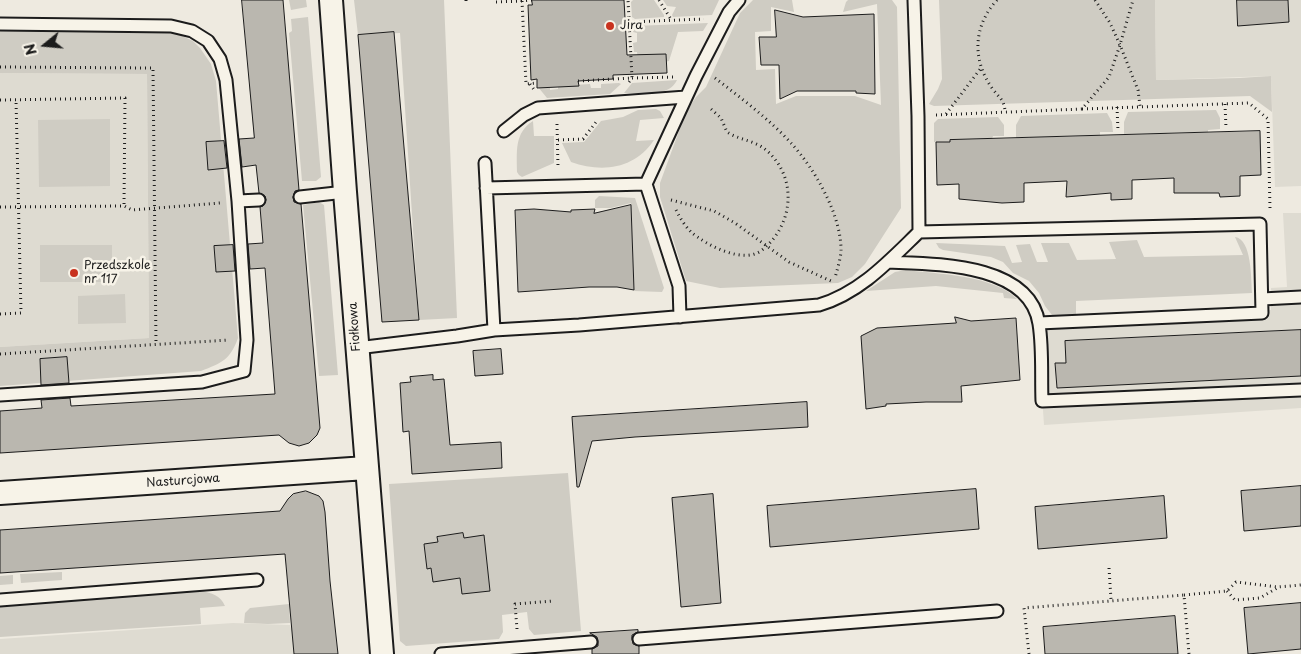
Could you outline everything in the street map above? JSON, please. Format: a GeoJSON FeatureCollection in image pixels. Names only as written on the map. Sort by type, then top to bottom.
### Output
{"type":"FeatureCollection","features":[{"type":"Feature","properties":{"kind":"street","name":"Fiołkowa"},"geometry":{"type":"LineString","coordinates":[[332,0],[344,192],[382,654]]}},
{"type":"Feature","properties":{"kind":"street","name":"Nasturcjowa"},"geometry":{"type":"LineString","coordinates":[[0,493],[366,468]]}},
{"type":"Feature","properties":{"kind":"lane"},"geometry":{"type":"LineString","coordinates":[[680,317],[679,286],[646,184],[698,71],[726,18],[739,0]]}},
{"type":"Feature","properties":{"kind":"lane"},"geometry":{"type":"LineString","coordinates":[[914,0],[919,232]]}},
{"type":"Feature","properties":{"kind":"lane"},"geometry":{"type":"LineString","coordinates":[[0,24],[171,26],[192,31],[208,41],[220,59],[226,80],[238,201],[247,340],[244,371],[202,382],[0,395]]}},
{"type":"Feature","properties":{"kind":"lane"},"geometry":{"type":"LineString","coordinates":[[504,131],[531,110],[538,108],[686,97]]}},
{"type":"Feature","properties":{"kind":"lane"},"geometry":{"type":"LineString","coordinates":[[485,163],[494,330]]}},
{"type":"Feature","properties":{"kind":"lane"},"geometry":{"type":"LineString","coordinates":[[486,188],[646,184]]}},
{"type":"Feature","properties":{"kind":"lane"},"geometry":{"type":"LineString","coordinates":[[300,197],[344,192]]}},
{"type":"Feature","properties":{"kind":"lane"},"geometry":{"type":"LineString","coordinates":[[238,201],[259,200]]}},
{"type":"Feature","properties":{"kind":"lane"},"geometry":{"type":"LineString","coordinates":[[357,348],[494,330],[579,325],[819,305],[838,299],[857,287],[888,262],[919,232],[1260,224],[1262,313],[1039,323]]}},
{"type":"Feature","properties":{"kind":"lane"},"geometry":{"type":"LineString","coordinates":[[888,262],[979,271],[1005,279],[1023,292],[1034,307],[1039,323],[1042,401],[1301,390]]}},
{"type":"Feature","properties":{"kind":"lane"},"geometry":{"type":"LineString","coordinates":[[1262,299],[1301,297]]}},
{"type":"Feature","properties":{"kind":"lane"},"geometry":{"type":"LineString","coordinates":[[0,600],[257,580]]}},
{"type":"Feature","properties":{"kind":"lane"},"geometry":{"type":"LineString","coordinates":[[639,639],[997,611]]}},
{"type":"Feature","properties":{"kind":"lane"},"geometry":{"type":"LineString","coordinates":[[441,654],[591,642]]}},
{"type":"Feature","properties":{"kind":"path"},"geometry":{"type":"LineString","coordinates":[[522,0],[526,84],[537,83]]}},
{"type":"Feature","properties":{"kind":"path"},"geometry":{"type":"LineString","coordinates":[[496,2],[532,0]]}},
{"type":"Feature","properties":{"kind":"path"},"geometry":{"type":"LineString","coordinates":[[628,0],[632,78]]}},
{"type":"Feature","properties":{"kind":"path"},"geometry":{"type":"LineString","coordinates":[[659,0],[672,21]]}},
{"type":"Feature","properties":{"kind":"path"},"geometry":{"type":"LineString","coordinates":[[997,0],[989,9],[981,24],[977,43],[980,68],[992,88],[1004,102],[1005,111]]}},
{"type":"Feature","properties":{"kind":"path"},"geometry":{"type":"LineString","coordinates":[[1094,0],[1110,23],[1120,45],[1138,90],[1140,106]]}},
{"type":"Feature","properties":{"kind":"path"},"geometry":{"type":"LineString","coordinates":[[1082,109],[1109,76],[1133,0]]}},
{"type":"Feature","properties":{"kind":"path"},"geometry":{"type":"LineString","coordinates":[[629,22],[726,18]]}},
{"type":"Feature","properties":{"kind":"path"},"geometry":{"type":"LineString","coordinates":[[0,67],[153,68],[156,344]]}},
{"type":"Feature","properties":{"kind":"path"},"geometry":{"type":"LineString","coordinates":[[946,114],[980,68]]}},
{"type":"Feature","properties":{"kind":"path"},"geometry":{"type":"LineString","coordinates":[[578,81],[698,71],[748,104],[790,142],[824,189],[833,213],[841,251],[827,303]]}},
{"type":"Feature","properties":{"kind":"path"},"geometry":{"type":"LineString","coordinates":[[0,100],[125,98],[124,206]]}},
{"type":"Feature","properties":{"kind":"path"},"geometry":{"type":"LineString","coordinates":[[0,314],[21,313],[16,100]]}},
{"type":"Feature","properties":{"kind":"path"},"geometry":{"type":"LineString","coordinates":[[918,116],[1005,111],[1249,103],[1268,119],[1270,216],[1260,224]]}},
{"type":"Feature","properties":{"kind":"path"},"geometry":{"type":"LineString","coordinates":[[1225,104],[1226,128]]}},
{"type":"Feature","properties":{"kind":"path"},"geometry":{"type":"LineString","coordinates":[[556,106],[559,185]]}},
{"type":"Feature","properties":{"kind":"path"},"geometry":{"type":"LineString","coordinates":[[1117,107],[1118,131]]}},
{"type":"Feature","properties":{"kind":"path"},"geometry":{"type":"LineString","coordinates":[[674,201],[682,221],[690,231],[715,248],[740,255],[761,251],[781,229],[786,218],[789,199],[783,174],[766,150],[754,142],[727,132],[720,118],[711,109]]}},
{"type":"Feature","properties":{"kind":"path"},"geometry":{"type":"LineString","coordinates":[[652,200],[662,198],[714,211],[735,223],[789,262],[834,282]]}},
{"type":"Feature","properties":{"kind":"path"},"geometry":{"type":"LineString","coordinates":[[0,207],[124,206],[132,210],[238,201]]}},
{"type":"Feature","properties":{"kind":"path"},"geometry":{"type":"LineString","coordinates":[[0,354],[247,340]]}},
{"type":"Feature","properties":{"kind":"path"},"geometry":{"type":"LineString","coordinates":[[1108,568],[1111,600]]}},
{"type":"Feature","properties":{"kind":"path"},"geometry":{"type":"LineString","coordinates":[[1029,654],[1024,608],[1227,591],[1236,582],[1278,587],[1301,585]]}},
{"type":"Feature","properties":{"kind":"path"},"geometry":{"type":"LineString","coordinates":[[1227,591],[1235,600],[1260,598],[1278,587]]}},
{"type":"Feature","properties":{"kind":"path"},"geometry":{"type":"LineString","coordinates":[[1184,595],[1189,654]]}},
{"type":"Feature","properties":{"kind":"path"},"geometry":{"type":"LineString","coordinates":[[518,648],[515,604],[553,601]]}},
{"type":"Feature","properties":{"kind":"shaded area"},"geometry":{"type":"Polygon","coordinates":[[[289,0],[306,0],[307,7],[291,10],[289,0]]]}},
{"type":"Feature","properties":{"kind":"shaded area"},"geometry":{"type":"Polygon","coordinates":[[[354,0],[444,0],[457,318],[419,320],[400,33],[358,35],[354,0]]]}},
{"type":"Feature","properties":{"kind":"shaded area"},"geometry":{"type":"Polygon","coordinates":[[[633,0],[654,0],[664,17],[635,19],[632,17],[631,2],[633,0]]]}},
{"type":"Feature","properties":{"kind":"shaded area"},"geometry":{"type":"Polygon","coordinates":[[[663,0],[719,0],[712,15],[673,17],[672,15],[676,7],[667,6],[663,0]]]}},
{"type":"Feature","properties":{"kind":"shaded area"},"geometry":{"type":"Polygon","coordinates":[[[753,0],[792,0],[794,12],[771,7],[771,31],[755,32],[756,70],[775,69],[776,104],[796,96],[855,96],[881,105],[877,4],[843,12],[848,0],[892,0],[897,7],[901,208],[865,264],[852,277],[838,283],[720,288],[686,281],[660,197],[660,183],[686,112],[696,97],[706,87],[740,13],[753,0]]]}},
{"type":"Feature","properties":{"kind":"shaded area"},"geometry":{"type":"Polygon","coordinates":[[[939,0],[1155,0],[1156,80],[1271,76],[1272,112],[1250,96],[934,106],[929,104],[942,79],[939,0]]]}},
{"type":"Feature","properties":{"kind":"shaded area"},"geometry":{"type":"Polygon","coordinates":[[[1155,0],[1301,0],[1301,186],[1275,187],[1271,76],[1156,80],[1155,0]]]}},
{"type":"Feature","properties":{"kind":"shaded area"},"geometry":{"type":"Polygon","coordinates":[[[308,17],[321,177],[316,181],[302,181],[289,33],[292,31],[291,19],[308,17]]]}},
{"type":"Feature","properties":{"kind":"shaded area"},"geometry":{"type":"Polygon","coordinates":[[[708,23],[703,31],[678,32],[669,61],[664,62],[657,73],[635,73],[638,60],[637,52],[634,52],[633,43],[637,42],[637,33],[633,32],[634,26],[708,23]]]}},
{"type":"Feature","properties":{"kind":"shaded area"},"geometry":{"type":"Polygon","coordinates":[[[0,30],[174,32],[193,41],[211,64],[216,81],[238,338],[232,351],[220,363],[201,371],[0,386],[0,347],[149,338],[147,74],[0,73],[0,30]]]}},
{"type":"Feature","properties":{"kind":"shaded area","name":"Przedszkole nr 117"},"geometry":{"type":"Polygon","coordinates":[[[0,73],[147,74],[149,338],[0,347],[0,73]]]}},
{"type":"Feature","properties":{"kind":"shaded area"},"geometry":{"type":"Polygon","coordinates":[[[677,80],[673,86],[661,92],[624,93],[632,83],[677,80]]]}},
{"type":"Feature","properties":{"kind":"shaded area"},"geometry":{"type":"Polygon","coordinates":[[[590,84],[591,88],[601,88],[601,84],[621,84],[610,94],[547,98],[538,87],[550,87],[550,90],[558,89],[558,86],[590,84]]]}},
{"type":"Feature","properties":{"kind":"shaded area"},"geometry":{"type":"Polygon","coordinates":[[[656,109],[660,111],[664,118],[640,120],[636,141],[654,140],[646,150],[628,163],[606,168],[571,162],[562,143],[584,142],[601,121],[623,117],[638,110],[656,109]]]}},
{"type":"Feature","properties":{"kind":"shaded area"},"geometry":{"type":"Polygon","coordinates":[[[1216,110],[1220,118],[1220,129],[1208,130],[1208,132],[1167,133],[1166,135],[1124,134],[1124,122],[1128,112],[1216,110]]]}},
{"type":"Feature","properties":{"kind":"shaded area"},"geometry":{"type":"Polygon","coordinates":[[[1107,113],[1112,122],[1113,132],[1100,132],[1100,136],[1059,136],[1059,139],[1030,140],[1030,137],[1016,138],[1016,125],[1021,116],[1107,113]]]}},
{"type":"Feature","properties":{"kind":"shaded area"},"geometry":{"type":"Polygon","coordinates":[[[998,117],[1004,125],[1004,136],[993,136],[992,139],[934,142],[934,123],[938,119],[998,117]]]}},
{"type":"Feature","properties":{"kind":"shaded area"},"geometry":{"type":"Polygon","coordinates":[[[110,119],[110,186],[39,187],[38,120],[110,119]]]}},
{"type":"Feature","properties":{"kind":"shaded area"},"geometry":{"type":"Polygon","coordinates":[[[533,121],[534,136],[554,136],[554,163],[522,177],[517,172],[518,144],[522,131],[533,121]]]}},
{"type":"Feature","properties":{"kind":"shaded area"},"geometry":{"type":"Polygon","coordinates":[[[599,196],[635,198],[664,288],[662,292],[634,291],[631,203],[611,208],[595,208],[595,200],[599,196]]]}},
{"type":"Feature","properties":{"kind":"shaded area"},"geometry":{"type":"Polygon","coordinates":[[[319,202],[324,205],[338,375],[319,376],[303,205],[319,202]]]}},
{"type":"Feature","properties":{"kind":"shaded area"},"geometry":{"type":"Polygon","coordinates":[[[1283,213],[1301,213],[1301,408],[1044,425],[1037,320],[1271,310],[1271,288],[1287,287],[1283,213]]]}},
{"type":"Feature","properties":{"kind":"shaded area"},"geometry":{"type":"Polygon","coordinates":[[[1235,237],[1241,239],[1248,252],[1252,293],[1076,301],[1076,318],[1062,318],[1052,315],[1039,293],[1029,281],[1013,273],[1003,262],[991,257],[943,250],[936,243],[1005,246],[1012,263],[1022,262],[1016,245],[1030,244],[1037,262],[1048,262],[1041,243],[1069,243],[1077,260],[1116,259],[1109,242],[1137,240],[1144,257],[1243,255],[1235,237]]]}},
{"type":"Feature","properties":{"kind":"shaded area"},"geometry":{"type":"Polygon","coordinates":[[[40,245],[112,245],[112,282],[40,282],[40,245]]]}},
{"type":"Feature","properties":{"kind":"shaded area"},"geometry":{"type":"Polygon","coordinates":[[[906,270],[980,280],[1007,291],[1017,299],[1004,298],[1003,293],[936,286],[866,291],[895,272],[906,270]]]}},
{"type":"Feature","properties":{"kind":"shaded area"},"geometry":{"type":"Polygon","coordinates":[[[125,294],[126,323],[78,324],[78,296],[125,294]]]}},
{"type":"Feature","properties":{"kind":"shaded area"},"geometry":{"type":"Polygon","coordinates":[[[568,473],[581,631],[534,635],[529,629],[527,612],[502,615],[503,632],[499,639],[406,646],[400,641],[389,484],[568,473]]]}},
{"type":"Feature","properties":{"kind":"shaded area"},"geometry":{"type":"Polygon","coordinates":[[[62,572],[62,580],[21,583],[20,574],[62,572]]]}},
{"type":"Feature","properties":{"kind":"shaded area"},"geometry":{"type":"Polygon","coordinates":[[[13,575],[13,584],[0,585],[0,576],[13,575]]]}},
{"type":"Feature","properties":{"kind":"shaded area"},"geometry":{"type":"Polygon","coordinates":[[[201,591],[215,595],[221,599],[225,606],[200,608],[201,624],[0,637],[0,607],[201,591]]]}},
{"type":"Feature","properties":{"kind":"shaded area"},"geometry":{"type":"Polygon","coordinates":[[[289,604],[290,623],[244,623],[245,613],[250,608],[289,604]]]}},
{"type":"Feature","properties":{"kind":"shaded area"},"geometry":{"type":"Polygon","coordinates":[[[233,623],[290,625],[291,629],[333,627],[335,654],[0,654],[0,639],[233,623]]]}},
{"type":"Feature","properties":{"kind":"building"},"geometry":{"type":"Polygon","coordinates":[[[242,0],[283,0],[299,190],[295,191],[293,197],[294,202],[301,204],[320,428],[317,435],[309,443],[299,446],[289,443],[279,435],[0,453],[0,411],[42,408],[41,400],[70,398],[71,406],[275,394],[265,268],[250,269],[248,244],[263,243],[260,207],[263,206],[266,200],[265,196],[259,193],[256,165],[242,167],[239,139],[254,138],[242,0]]]}},
{"type":"Feature","properties":{"kind":"building"},"geometry":{"type":"Polygon","coordinates":[[[532,0],[624,0],[627,55],[666,54],[667,73],[613,75],[613,79],[578,81],[579,86],[537,88],[537,79],[531,80],[528,5],[532,5],[532,0]]]}},
{"type":"Feature","properties":{"kind":"building"},"geometry":{"type":"Polygon","coordinates":[[[1237,0],[1288,0],[1289,22],[1238,26],[1237,0]]]}},
{"type":"Feature","properties":{"kind":"building"},"geometry":{"type":"Polygon","coordinates":[[[775,10],[803,17],[874,14],[875,94],[856,93],[856,91],[797,91],[780,99],[779,65],[761,65],[759,37],[776,37],[775,10]]]}},
{"type":"Feature","properties":{"kind":"building"},"geometry":{"type":"Polygon","coordinates":[[[394,32],[419,320],[382,322],[358,35],[394,32]]]}},
{"type":"Feature","properties":{"kind":"building"},"geometry":{"type":"Polygon","coordinates":[[[1260,131],[1261,175],[1240,176],[1240,196],[1220,197],[1219,193],[1174,193],[1174,178],[1132,180],[1132,199],[1111,200],[1111,193],[1066,197],[1067,181],[1024,183],[1024,202],[1002,203],[959,199],[959,184],[937,185],[936,142],[950,142],[950,140],[1260,131]]]}},
{"type":"Feature","properties":{"kind":"building"},"geometry":{"type":"Polygon","coordinates":[[[224,141],[227,168],[208,170],[206,142],[224,141]]]}},
{"type":"Feature","properties":{"kind":"building"},"geometry":{"type":"Polygon","coordinates":[[[631,205],[634,290],[617,287],[589,287],[518,292],[515,210],[534,209],[571,212],[571,210],[595,209],[594,213],[631,205]]]}},
{"type":"Feature","properties":{"kind":"building"},"geometry":{"type":"Polygon","coordinates":[[[233,245],[235,271],[216,272],[214,246],[233,245]]]}},
{"type":"Feature","properties":{"kind":"building"},"geometry":{"type":"Polygon","coordinates":[[[955,317],[971,321],[1016,318],[1020,380],[961,386],[962,402],[886,404],[886,406],[866,409],[861,336],[877,328],[956,323],[955,317]]]}},
{"type":"Feature","properties":{"kind":"building"},"geometry":{"type":"Polygon","coordinates":[[[1301,330],[1301,376],[1057,388],[1055,363],[1066,363],[1065,341],[1301,330]]]}},
{"type":"Feature","properties":{"kind":"building"},"geometry":{"type":"Polygon","coordinates":[[[501,349],[503,374],[475,376],[473,351],[501,349]]]}},
{"type":"Feature","properties":{"kind":"building"},"geometry":{"type":"Polygon","coordinates":[[[67,357],[69,383],[41,385],[40,359],[67,357]]]}},
{"type":"Feature","properties":{"kind":"building"},"geometry":{"type":"Polygon","coordinates":[[[433,375],[433,380],[444,379],[450,445],[501,442],[502,468],[412,474],[409,431],[403,432],[400,383],[411,382],[410,377],[433,375]]]}},
{"type":"Feature","properties":{"kind":"building"},"geometry":{"type":"Polygon","coordinates":[[[807,402],[808,427],[592,441],[579,487],[577,487],[572,417],[807,402]]]}},
{"type":"Feature","properties":{"kind":"building"},"geometry":{"type":"Polygon","coordinates":[[[1301,486],[1301,526],[1244,531],[1241,491],[1301,486]]]}},
{"type":"Feature","properties":{"kind":"building"},"geometry":{"type":"Polygon","coordinates":[[[976,489],[979,529],[770,547],[767,506],[976,489]]]}},
{"type":"Feature","properties":{"kind":"building"},"geometry":{"type":"Polygon","coordinates":[[[306,491],[319,496],[323,501],[338,654],[294,654],[285,554],[0,573],[0,530],[280,511],[293,494],[306,491]]]}},
{"type":"Feature","properties":{"kind":"building"},"geometry":{"type":"Polygon","coordinates":[[[713,494],[721,603],[681,607],[672,498],[713,494]]]}},
{"type":"Feature","properties":{"kind":"building"},"geometry":{"type":"Polygon","coordinates":[[[1164,496],[1167,538],[1038,549],[1035,507],[1164,496]]]}},
{"type":"Feature","properties":{"kind":"building"},"geometry":{"type":"Polygon","coordinates":[[[463,533],[464,538],[484,535],[490,591],[462,594],[460,578],[433,582],[431,568],[427,569],[424,544],[438,542],[437,537],[463,533]]]}},
{"type":"Feature","properties":{"kind":"building"},"geometry":{"type":"Polygon","coordinates":[[[1301,603],[1301,649],[1248,654],[1244,608],[1301,603]]]}},
{"type":"Feature","properties":{"kind":"building"},"geometry":{"type":"Polygon","coordinates":[[[1175,616],[1178,654],[1045,654],[1043,627],[1175,616]]]}},
{"type":"Feature","properties":{"kind":"building"},"geometry":{"type":"Polygon","coordinates":[[[638,630],[638,632],[632,635],[632,639],[633,644],[639,646],[639,654],[592,654],[592,649],[598,646],[598,641],[597,637],[590,633],[638,630]]]}},
{"type":"Feature","properties":{"kind":"place","name":"Jira"},"geometry":{"type":"Point","coordinates":[610,26]}},
{"type":"Feature","properties":{"kind":"place","name":"Przedszkole nr 117"},"geometry":{"type":"Point","coordinates":[74,273]}}]}
